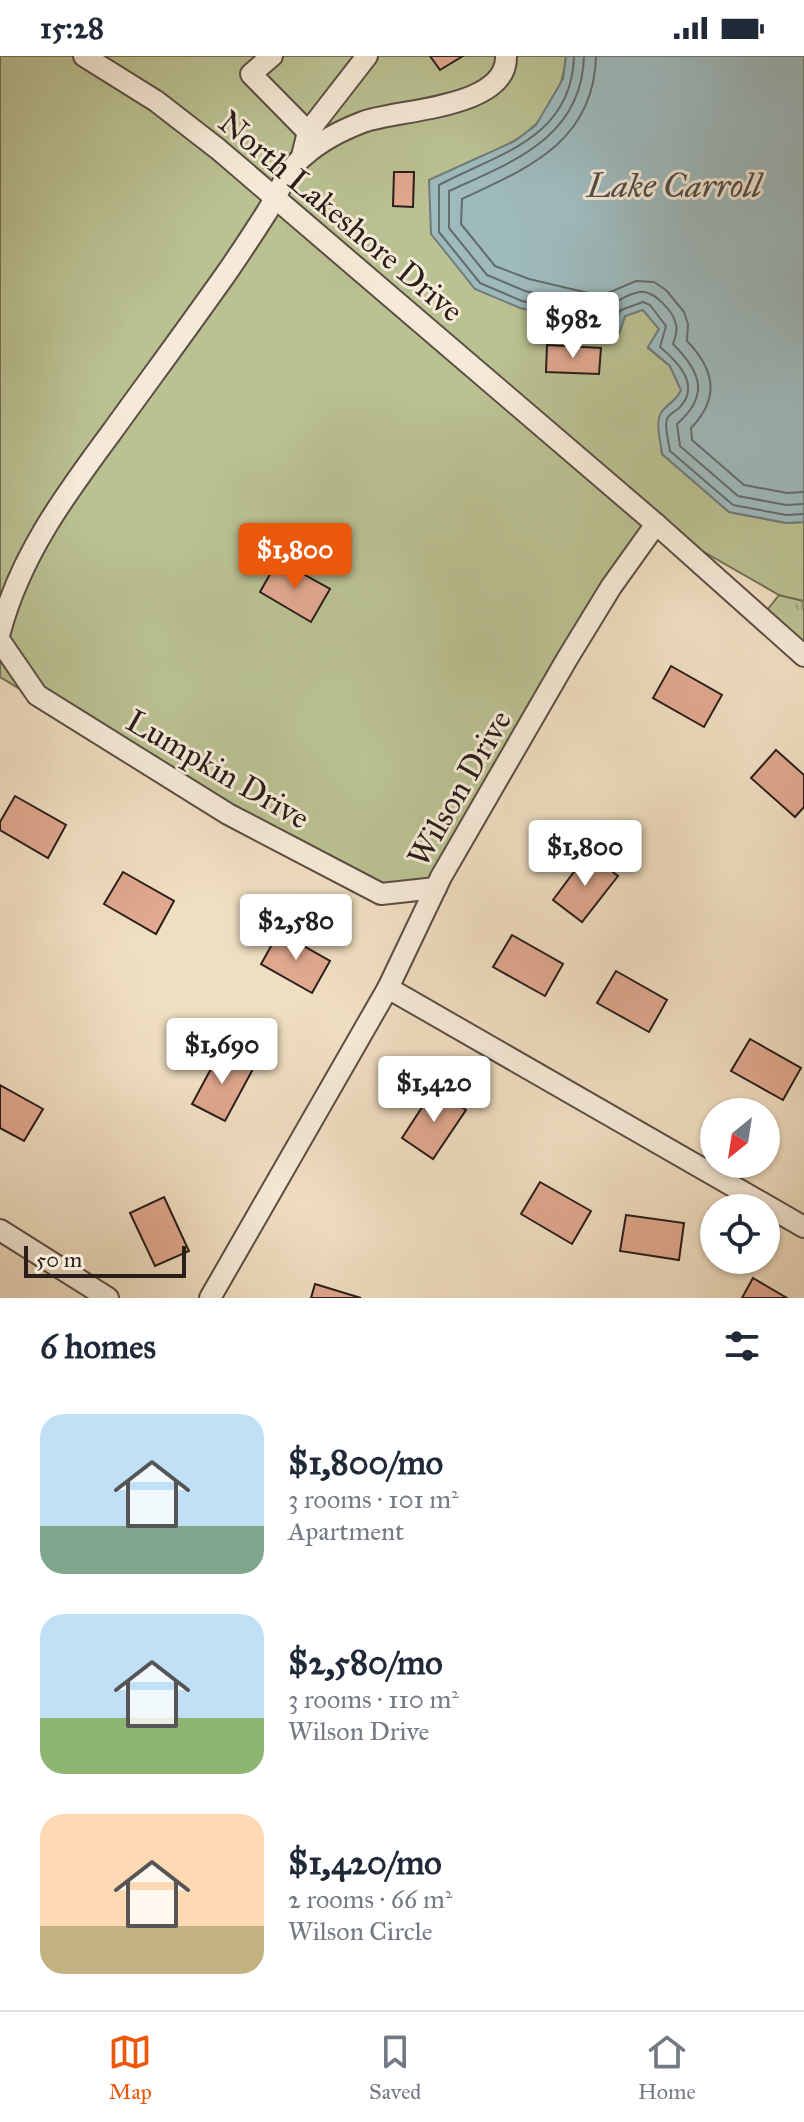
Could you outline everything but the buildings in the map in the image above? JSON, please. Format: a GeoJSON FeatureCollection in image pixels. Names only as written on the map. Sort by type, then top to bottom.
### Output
{"type":"FeatureCollection","features":[{"type":"Feature","properties":{"kind":"street","name":"North Lakeshore Drive"},"geometry":{"type":"LineString","coordinates":[[84,56],[156,101],[275,198],[656,524],[804,656]]}},
{"type":"Feature","properties":{"kind":"street"},"geometry":{"type":"LineString","coordinates":[[272,56],[251,74],[308,132]]}},
{"type":"Feature","properties":{"kind":"street"},"geometry":{"type":"LineString","coordinates":[[302,156],[308,132],[367,56]]}},
{"type":"Feature","properties":{"kind":"street"},"geometry":{"type":"LineString","coordinates":[[0,632],[7,603],[48,519],[228,271],[302,156],[326,140],[364,122],[462,101],[483,91],[495,83],[506,66],[506,56]]}},
{"type":"Feature","properties":{"kind":"street","name":"Wilson Drive"},"geometry":{"type":"LineString","coordinates":[[210,1298],[388,988],[436,888],[583,631],[656,524]]}},
{"type":"Feature","properties":{"kind":"street","name":"Lumpkin Drive"},"geometry":{"type":"LineString","coordinates":[[3,653],[37,695],[228,814],[381,894],[436,888]]}},
{"type":"Feature","properties":{"kind":"street"},"geometry":{"type":"LineString","coordinates":[[388,988],[804,1227]]}},
{"type":"Feature","properties":{"kind":"street"},"geometry":{"type":"LineString","coordinates":[[0,1230],[108,1298]]}},
{"type":"Feature","properties":{"kind":"green space"},"geometry":{"type":"Polygon","coordinates":[[[0,56],[566,56],[562,80],[552,104],[537,124],[510,143],[461,166],[469,281],[475,289],[618,333],[625,316],[643,309],[659,329],[648,348],[670,366],[681,390],[659,419],[662,454],[729,512],[786,523],[804,522],[804,601],[779,595],[655,524],[436,888],[381,894],[228,814],[0,677],[0,56]]]}},
{"type":"Feature","properties":{"kind":"green space"},"geometry":{"type":"Polygon","coordinates":[[[779,595],[804,601],[804,656],[761,618],[779,595]]]}},
{"type":"Feature","properties":{"kind":"water","name":"Lake Carroll"},"geometry":{"type":"Polygon","coordinates":[[[566,56],[804,56],[804,522],[787,523],[729,512],[662,454],[659,419],[681,390],[670,366],[648,347],[659,329],[643,310],[625,316],[619,334],[606,328],[520,308],[475,289],[431,234],[429,180],[515,141],[536,125],[563,79],[566,56]]]}}]}
